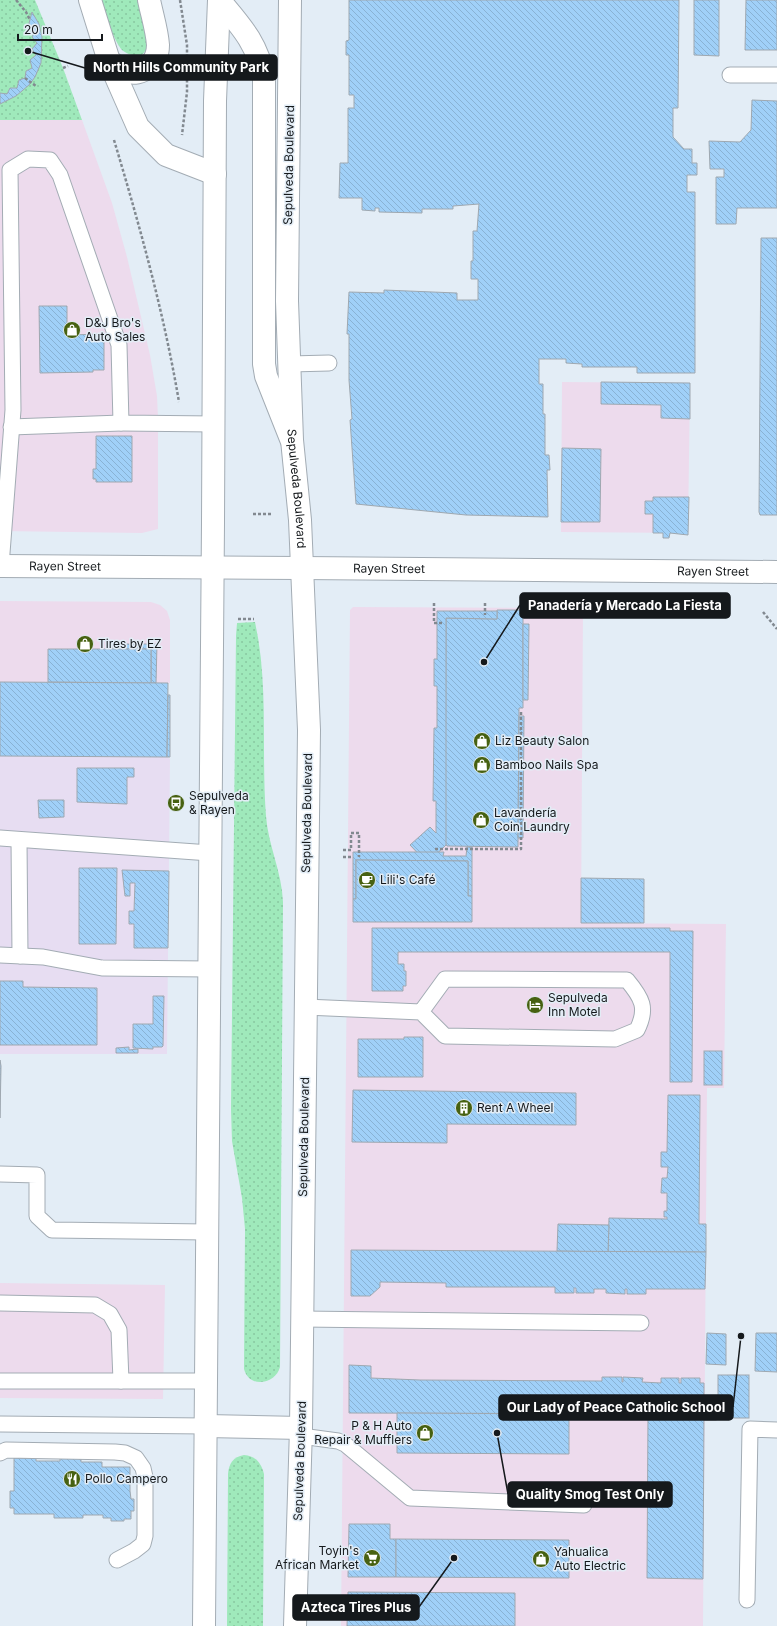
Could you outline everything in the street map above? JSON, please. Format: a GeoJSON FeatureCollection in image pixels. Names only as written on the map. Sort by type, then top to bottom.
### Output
{"type":"FeatureCollection","features":[{"type":"Feature","properties":{"kind":"main road"},"geometry":{"type":"LineString","coordinates":[[90,0],[109,61],[138,127],[166,155],[215,174]]}},
{"type":"Feature","properties":{"kind":"main road"},"geometry":{"type":"LineString","coordinates":[[109,61],[125,71],[134,72],[148,68],[153,62],[156,55],[157,42],[149,0]]}},
{"type":"Feature","properties":{"kind":"main road"},"geometry":{"type":"LineString","coordinates":[[204,1626],[213,568],[215,62],[219,0]]}},
{"type":"Feature","properties":{"kind":"main road"},"geometry":{"type":"LineString","coordinates":[[219,0],[253,43],[263,73],[265,97],[264,364],[269,384],[292,440]]}},
{"type":"Feature","properties":{"kind":"main road","name":"Sepulveda Boulevard"},"geometry":{"type":"LineString","coordinates":[[290,0],[287,293],[292,440],[300,520],[308,730],[301,1432],[295,1626]]}},
{"type":"Feature","properties":{"kind":"main road","name":"Rayen Street"},"geometry":{"type":"LineString","coordinates":[[0,566],[777,572]]}},
{"type":"Feature","properties":{"kind":"main road"},"geometry":{"type":"LineString","coordinates":[[206,1426],[301,1432]]}},
{"type":"Feature","properties":{"kind":"lane"},"geometry":{"type":"LineString","coordinates":[[730,75],[777,75]]}},
{"type":"Feature","properties":{"kind":"lane"},"geometry":{"type":"LineString","coordinates":[[0,566],[12,402],[10,170],[28,159],[50,160],[63,183],[119,345],[121,423]]}},
{"type":"Feature","properties":{"kind":"lane"},"geometry":{"type":"LineString","coordinates":[[290,364],[329,363]]}},
{"type":"Feature","properties":{"kind":"lane"},"geometry":{"type":"LineString","coordinates":[[11,427],[121,423],[214,424]]}},
{"type":"Feature","properties":{"kind":"lane"},"geometry":{"type":"LineString","coordinates":[[0,838],[210,853]]}},
{"type":"Feature","properties":{"kind":"lane"},"geometry":{"type":"LineString","coordinates":[[19,840],[20,956]]}},
{"type":"Feature","properties":{"kind":"lane"},"geometry":{"type":"LineString","coordinates":[[0,955],[43,957],[102,968],[210,969]]}},
{"type":"Feature","properties":{"kind":"lane"},"geometry":{"type":"LineString","coordinates":[[305,1007],[421,1012],[445,1036],[615,1039],[637,1030],[643,1017],[640,995],[627,980],[445,979],[421,1012]]}},
{"type":"Feature","properties":{"kind":"lane"},"geometry":{"type":"LineString","coordinates":[[0,1174],[37,1175],[37,1216],[52,1230],[207,1232]]}},
{"type":"Feature","properties":{"kind":"lane"},"geometry":{"type":"LineString","coordinates":[[0,1303],[95,1306],[110,1314],[119,1330],[121,1381]]}},
{"type":"Feature","properties":{"kind":"lane"},"geometry":{"type":"LineString","coordinates":[[302,1320],[641,1323]]}},
{"type":"Feature","properties":{"kind":"lane"},"geometry":{"type":"LineString","coordinates":[[0,1381],[206,1381]]}},
{"type":"Feature","properties":{"kind":"lane"},"geometry":{"type":"LineString","coordinates":[[0,1424],[206,1426]]}},
{"type":"Feature","properties":{"kind":"lane"},"geometry":{"type":"LineString","coordinates":[[747,1600],[750,1429],[777,1430]]}},
{"type":"Feature","properties":{"kind":"lane"},"geometry":{"type":"LineString","coordinates":[[301,1432],[345,1444],[410,1498],[584,1505]]}},
{"type":"Feature","properties":{"kind":"lane"},"geometry":{"type":"LineString","coordinates":[[0,1453],[6,1450],[115,1452],[131,1455],[136,1458],[145,1473],[145,1536],[140,1548],[117,1560]]}},
{"type":"Feature","properties":{"kind":"path"},"geometry":{"type":"LineString","coordinates":[[16,0],[26,12],[30,20]]}},
{"type":"Feature","properties":{"kind":"path"},"geometry":{"type":"LineString","coordinates":[[180,0],[187,45],[187,92],[182,140]]}},
{"type":"Feature","properties":{"kind":"path"},"geometry":{"type":"LineString","coordinates":[[63,68],[68,66]]}},
{"type":"Feature","properties":{"kind":"path"},"geometry":{"type":"LineString","coordinates":[[25,78],[36,86]]}},
{"type":"Feature","properties":{"kind":"path"},"geometry":{"type":"LineString","coordinates":[[114,140],[154,279],[171,355],[179,403],[214,424]]}},
{"type":"Feature","properties":{"kind":"path"},"geometry":{"type":"LineString","coordinates":[[253,514],[271,514]]}},
{"type":"Feature","properties":{"kind":"path"},"geometry":{"type":"LineString","coordinates":[[434,603],[434,623],[442,623]]}},
{"type":"Feature","properties":{"kind":"path"},"geometry":{"type":"LineString","coordinates":[[485,604],[485,615]]}},
{"type":"Feature","properties":{"kind":"path"},"geometry":{"type":"LineString","coordinates":[[763,612],[777,629]]}},
{"type":"Feature","properties":{"kind":"path"},"geometry":{"type":"LineString","coordinates":[[236,619],[254,619]]}},
{"type":"Feature","properties":{"kind":"path"},"geometry":{"type":"LineString","coordinates":[[435,849],[521,849],[521,711]]}},
{"type":"Feature","properties":{"kind":"path"},"geometry":{"type":"LineString","coordinates":[[343,850],[351,850],[351,833],[359,833],[359,857]]}},
{"type":"Feature","properties":{"kind":"path"},"geometry":{"type":"LineString","coordinates":[[343,857],[353,857]]}},
{"type":"Feature","properties":{"kind":"shaded area","name":"D&J Bro's Auto Sales"},"geometry":{"type":"Polygon","coordinates":[[[0,120],[82,120],[112,203],[127,257],[150,355],[157,396],[158,529],[142,533],[0,531],[0,120]]]}},
{"type":"Feature","properties":{"kind":"shaded area"},"geometry":{"type":"Polygon","coordinates":[[[562,382],[690,383],[688,533],[561,532],[562,382]]]}},
{"type":"Feature","properties":{"kind":"shaded area","name":"Tires by EZ"},"geometry":{"type":"Polygon","coordinates":[[[0,601],[151,602],[160,605],[167,611],[170,620],[170,683],[0,682],[0,601]]]}},
{"type":"Feature","properties":{"kind":"shaded area"},"geometry":{"type":"Polygon","coordinates":[[[353,607],[583,608],[581,923],[726,924],[724,1088],[707,1088],[703,1626],[341,1626],[350,610],[353,607]]]}},
{"type":"Feature","properties":{"kind":"shaded area"},"geometry":{"type":"Polygon","coordinates":[[[0,756],[167,757],[170,759],[167,1054],[0,1054],[0,756]]]}},
{"type":"Feature","properties":{"kind":"shaded area"},"geometry":{"type":"Polygon","coordinates":[[[0,1283],[165,1285],[163,1399],[0,1398],[0,1283]]]}},
{"type":"Feature","properties":{"kind":"green space"},"geometry":{"type":"Polygon","coordinates":[[[0,0],[35,0],[63,68],[82,120],[0,120],[0,0]]]}},
{"type":"Feature","properties":{"kind":"green space"},"geometry":{"type":"Polygon","coordinates":[[[101,0],[139,0],[145,22],[147,40],[144,53],[138,56],[127,53],[121,49],[112,32],[101,0]]]}},
{"type":"Feature","properties":{"kind":"green space"},"geometry":{"type":"Polygon","coordinates":[[[255,622],[262,670],[267,827],[280,880],[283,902],[280,1367],[278,1373],[262,1382],[251,1380],[244,1369],[245,1229],[242,1198],[232,1141],[231,1109],[236,636],[237,623],[255,622]]]}},
{"type":"Feature","properties":{"kind":"green space"},"geometry":{"type":"Polygon","coordinates":[[[244,1455],[255,1459],[264,1474],[263,1626],[227,1626],[228,1474],[232,1461],[237,1457],[244,1455]]]}},
{"type":"Feature","properties":{"kind":"building"},"geometry":{"type":"Polygon","coordinates":[[[349,0],[679,0],[678,108],[673,108],[673,137],[684,149],[692,149],[692,163],[697,163],[697,175],[687,175],[687,192],[695,192],[695,373],[637,373],[637,367],[582,367],[582,364],[566,363],[566,359],[539,359],[539,384],[543,384],[543,414],[545,414],[545,455],[549,455],[550,470],[547,470],[548,517],[466,515],[356,504],[350,420],[352,419],[349,380],[349,334],[347,334],[349,292],[384,293],[384,290],[457,293],[457,300],[478,300],[478,279],[471,279],[471,261],[473,261],[473,231],[477,231],[479,204],[453,206],[453,209],[422,209],[422,213],[379,212],[379,208],[375,208],[375,211],[362,210],[362,198],[339,198],[340,163],[348,163],[348,108],[354,108],[354,95],[349,95],[349,55],[346,55],[346,41],[349,40],[349,0]]]}},
{"type":"Feature","properties":{"kind":"building"},"geometry":{"type":"Polygon","coordinates":[[[694,0],[719,0],[719,56],[694,55],[694,0]]]}},
{"type":"Feature","properties":{"kind":"building"},"geometry":{"type":"Polygon","coordinates":[[[746,0],[777,0],[777,50],[745,50],[746,0]]]}},
{"type":"Feature","properties":{"kind":"building"},"geometry":{"type":"Polygon","coordinates":[[[32,12],[39,24],[42,37],[41,63],[35,77],[29,85],[16,96],[0,104],[0,93],[7,94],[10,88],[17,88],[19,80],[25,78],[26,71],[32,68],[30,60],[36,55],[32,49],[37,43],[32,37],[35,32],[28,27],[32,12]]]}},
{"type":"Feature","properties":{"kind":"building"},"geometry":{"type":"Polygon","coordinates":[[[752,100],[777,101],[777,208],[737,208],[736,224],[716,224],[716,177],[724,177],[724,169],[710,169],[709,141],[740,142],[751,130],[752,100]]]}},
{"type":"Feature","properties":{"kind":"building"},"geometry":{"type":"Polygon","coordinates":[[[761,238],[777,238],[777,515],[760,515],[759,512],[761,238]]]}},
{"type":"Feature","properties":{"kind":"building"},"geometry":{"type":"Polygon","coordinates":[[[39,306],[67,306],[67,335],[104,334],[104,370],[93,370],[93,372],[40,373],[39,306]]]}},
{"type":"Feature","properties":{"kind":"building"},"geometry":{"type":"Polygon","coordinates":[[[601,382],[690,383],[690,419],[661,418],[661,405],[601,404],[601,382]]]}},
{"type":"Feature","properties":{"kind":"building"},"geometry":{"type":"Polygon","coordinates":[[[96,436],[132,436],[132,482],[96,482],[96,479],[93,479],[93,469],[96,469],[96,436]]]}},
{"type":"Feature","properties":{"kind":"building"},"geometry":{"type":"Polygon","coordinates":[[[562,448],[601,449],[600,522],[561,522],[562,448]]]}},
{"type":"Feature","properties":{"kind":"building"},"geometry":{"type":"Polygon","coordinates":[[[653,497],[689,497],[688,535],[670,533],[669,538],[663,538],[663,533],[653,533],[653,514],[645,514],[645,501],[653,501],[653,497]]]}},
{"type":"Feature","properties":{"kind":"building"},"geometry":{"type":"Polygon","coordinates":[[[497,610],[523,610],[523,708],[519,708],[518,847],[447,846],[445,843],[446,618],[497,619],[497,610]]]}},
{"type":"Feature","properties":{"kind":"building"},"geometry":{"type":"Polygon","coordinates":[[[437,611],[497,611],[497,619],[446,618],[446,845],[427,863],[410,845],[430,827],[436,833],[436,801],[433,801],[434,728],[437,728],[437,686],[434,686],[434,659],[437,659],[437,611]]]}},
{"type":"Feature","properties":{"kind":"building"},"geometry":{"type":"Polygon","coordinates":[[[523,624],[529,624],[528,700],[523,700],[523,624]]]}},
{"type":"Feature","properties":{"kind":"building"},"geometry":{"type":"Polygon","coordinates":[[[113,644],[157,644],[156,683],[151,683],[151,649],[113,649],[113,644]]]}},
{"type":"Feature","properties":{"kind":"building"},"geometry":{"type":"Polygon","coordinates":[[[48,649],[151,649],[151,683],[48,682],[48,649]]]}},
{"type":"Feature","properties":{"kind":"building"},"geometry":{"type":"Polygon","coordinates":[[[0,682],[168,683],[167,757],[0,756],[0,682]]]}},
{"type":"Feature","properties":{"kind":"building"},"geometry":{"type":"Polygon","coordinates":[[[168,695],[170,695],[170,757],[167,757],[168,695]]]}},
{"type":"Feature","properties":{"kind":"building"},"geometry":{"type":"Polygon","coordinates":[[[519,716],[524,716],[523,838],[518,838],[519,716]]]}},
{"type":"Feature","properties":{"kind":"building"},"geometry":{"type":"Polygon","coordinates":[[[77,768],[134,768],[134,777],[127,777],[127,804],[77,802],[77,768]]]}},
{"type":"Feature","properties":{"kind":"building"},"geometry":{"type":"Polygon","coordinates":[[[38,800],[64,800],[64,817],[39,818],[38,800]]]}},
{"type":"Feature","properties":{"kind":"building"},"geometry":{"type":"Polygon","coordinates":[[[467,847],[472,847],[472,896],[468,896],[468,861],[356,860],[356,899],[353,899],[353,852],[444,852],[443,856],[466,856],[467,847]]]}},
{"type":"Feature","properties":{"kind":"building"},"geometry":{"type":"Polygon","coordinates":[[[356,860],[468,861],[468,896],[472,896],[472,922],[353,922],[353,899],[356,899],[356,860]]]}},
{"type":"Feature","properties":{"kind":"building"},"geometry":{"type":"Polygon","coordinates":[[[79,868],[117,868],[116,944],[79,944],[79,868]]]}},
{"type":"Feature","properties":{"kind":"building"},"geometry":{"type":"Polygon","coordinates":[[[122,870],[169,871],[168,948],[134,948],[134,924],[129,924],[129,911],[134,911],[135,883],[130,883],[130,896],[125,896],[122,870]]]}},
{"type":"Feature","properties":{"kind":"building"},"geometry":{"type":"Polygon","coordinates":[[[581,878],[644,879],[644,923],[581,923],[581,878]]]}},
{"type":"Feature","properties":{"kind":"building"},"geometry":{"type":"Polygon","coordinates":[[[372,928],[670,928],[670,931],[693,931],[692,1082],[670,1082],[670,952],[398,952],[398,964],[404,964],[404,971],[406,971],[406,986],[403,986],[403,991],[372,991],[372,928]]]}},
{"type":"Feature","properties":{"kind":"building"},"geometry":{"type":"Polygon","coordinates":[[[0,981],[23,981],[23,987],[97,988],[97,1045],[0,1045],[0,981]]]}},
{"type":"Feature","properties":{"kind":"building"},"geometry":{"type":"Polygon","coordinates":[[[153,996],[164,996],[163,1046],[153,1047],[153,1049],[133,1048],[133,1024],[153,1024],[153,996]]]}},
{"type":"Feature","properties":{"kind":"building"},"geometry":{"type":"Polygon","coordinates":[[[404,1037],[423,1037],[423,1077],[358,1077],[358,1039],[404,1039],[404,1037]]]}},
{"type":"Feature","properties":{"kind":"building"},"geometry":{"type":"Polygon","coordinates":[[[129,1047],[129,1050],[138,1049],[138,1053],[116,1053],[116,1048],[129,1047]]]}},
{"type":"Feature","properties":{"kind":"building"},"geometry":{"type":"Polygon","coordinates":[[[704,1051],[722,1051],[722,1085],[704,1085],[704,1051]]]}},
{"type":"Feature","properties":{"kind":"building"},"geometry":{"type":"Polygon","coordinates":[[[0,1060],[1,1066],[0,1118],[0,1060]]]}},
{"type":"Feature","properties":{"kind":"building","name":"Rent A Wheel"},"geometry":{"type":"Polygon","coordinates":[[[353,1090],[576,1093],[576,1125],[447,1124],[447,1143],[352,1142],[353,1090]]]}},
{"type":"Feature","properties":{"kind":"building"},"geometry":{"type":"Polygon","coordinates":[[[668,1095],[700,1095],[699,1224],[706,1224],[706,1252],[608,1252],[609,1218],[667,1219],[667,1217],[664,1217],[664,1211],[667,1211],[667,1193],[661,1193],[662,1178],[667,1178],[668,1167],[661,1167],[661,1152],[667,1152],[668,1095]]]}},
{"type":"Feature","properties":{"kind":"building"},"geometry":{"type":"Polygon","coordinates":[[[558,1224],[609,1225],[608,1252],[557,1251],[558,1224]]]}},
{"type":"Feature","properties":{"kind":"building"},"geometry":{"type":"Polygon","coordinates":[[[351,1250],[706,1252],[705,1289],[646,1289],[646,1294],[627,1294],[627,1289],[625,1289],[625,1294],[606,1293],[606,1289],[594,1289],[594,1293],[576,1293],[576,1288],[574,1288],[574,1293],[555,1293],[555,1287],[446,1287],[446,1283],[380,1282],[380,1287],[370,1296],[351,1296],[351,1250]]]}},
{"type":"Feature","properties":{"kind":"building"},"geometry":{"type":"Polygon","coordinates":[[[707,1333],[726,1334],[726,1365],[706,1364],[707,1333]]]}},
{"type":"Feature","properties":{"kind":"building"},"geometry":{"type":"Polygon","coordinates":[[[756,1333],[777,1333],[777,1372],[755,1371],[756,1333]]]}},
{"type":"Feature","properties":{"kind":"building"},"geometry":{"type":"Polygon","coordinates":[[[349,1365],[371,1366],[371,1378],[420,1380],[602,1381],[602,1377],[622,1377],[623,1382],[623,1377],[643,1378],[642,1382],[661,1383],[661,1378],[679,1378],[679,1383],[681,1383],[681,1378],[700,1378],[700,1383],[704,1383],[704,1414],[349,1413],[349,1365]]]}},
{"type":"Feature","properties":{"kind":"building"},"geometry":{"type":"Polygon","coordinates":[[[718,1375],[749,1375],[749,1418],[718,1418],[718,1375]]]}},
{"type":"Feature","properties":{"kind":"building"},"geometry":{"type":"Polygon","coordinates":[[[704,1407],[716,1407],[716,1420],[704,1420],[704,1407]]]}},
{"type":"Feature","properties":{"kind":"building"},"geometry":{"type":"Polygon","coordinates":[[[397,1413],[569,1414],[569,1454],[397,1453],[397,1413]]]}},
{"type":"Feature","properties":{"kind":"building"},"geometry":{"type":"Polygon","coordinates":[[[648,1414],[704,1414],[703,1579],[647,1578],[648,1414]]]}},
{"type":"Feature","properties":{"kind":"building","name":"Pollo Campero"},"geometry":{"type":"Polygon","coordinates":[[[60,1456],[81,1456],[81,1462],[102,1462],[102,1467],[130,1467],[131,1499],[134,1499],[134,1511],[131,1511],[131,1519],[124,1519],[124,1521],[111,1521],[111,1518],[103,1518],[103,1515],[83,1515],[83,1518],[54,1518],[54,1514],[14,1514],[14,1508],[10,1508],[10,1491],[14,1491],[14,1458],[36,1458],[36,1461],[60,1461],[60,1456]]]}},
{"type":"Feature","properties":{"kind":"building","name":"Toyin's African Market"},"geometry":{"type":"Polygon","coordinates":[[[349,1524],[390,1524],[390,1539],[396,1539],[396,1577],[348,1577],[349,1524]]]}},
{"type":"Feature","properties":{"kind":"building"},"geometry":{"type":"Polygon","coordinates":[[[396,1539],[569,1540],[569,1578],[396,1577],[396,1539]]]}},
{"type":"Feature","properties":{"kind":"building"},"geometry":{"type":"Polygon","coordinates":[[[348,1592],[515,1593],[515,1626],[347,1626],[348,1592]]]}},
{"type":"Feature","properties":{"kind":"place","name":"North Hills Community Park"},"geometry":{"type":"Point","coordinates":[28,51]}},
{"type":"Feature","properties":{"kind":"place","name":"D&J Bro's Auto Sales"},"geometry":{"type":"Point","coordinates":[72,330]}},
{"type":"Feature","properties":{"kind":"place","name":"Tires by EZ"},"geometry":{"type":"Point","coordinates":[85,644]}},
{"type":"Feature","properties":{"kind":"place","name":"Panadería y Mercado La Fiesta"},"geometry":{"type":"Point","coordinates":[484,662]}},
{"type":"Feature","properties":{"kind":"place","name":"Liz Beauty Salon"},"geometry":{"type":"Point","coordinates":[482,741]}},
{"type":"Feature","properties":{"kind":"place","name":"Bamboo Nails Spa"},"geometry":{"type":"Point","coordinates":[482,765]}},
{"type":"Feature","properties":{"kind":"place","name":"Sepulveda & Rayen"},"geometry":{"type":"Point","coordinates":[176,803]}},
{"type":"Feature","properties":{"kind":"place","name":"Lavandería Coin Laundry"},"geometry":{"type":"Point","coordinates":[481,820]}},
{"type":"Feature","properties":{"kind":"place","name":"Lili's Café"},"geometry":{"type":"Point","coordinates":[367,880]}},
{"type":"Feature","properties":{"kind":"place","name":"Sepulveda Inn Motel"},"geometry":{"type":"Point","coordinates":[535,1005]}},
{"type":"Feature","properties":{"kind":"place","name":"Rent A Wheel"},"geometry":{"type":"Point","coordinates":[464,1108]}},
{"type":"Feature","properties":{"kind":"place","name":"Our Lady of Peace Catholic School"},"geometry":{"type":"Point","coordinates":[741,1336]}},
{"type":"Feature","properties":{"kind":"place","name":"P & H Auto Repair & Mufflers"},"geometry":{"type":"Point","coordinates":[425,1433]}},
{"type":"Feature","properties":{"kind":"place","name":"Quality Smog Test Only"},"geometry":{"type":"Point","coordinates":[497,1433]}},
{"type":"Feature","properties":{"kind":"place","name":"Pollo Campero"},"geometry":{"type":"Point","coordinates":[72,1479]}},
{"type":"Feature","properties":{"kind":"place","name":"Toyin's African Market"},"geometry":{"type":"Point","coordinates":[372,1558]}},
{"type":"Feature","properties":{"kind":"place","name":"Azteca Tires Plus"},"geometry":{"type":"Point","coordinates":[454,1558]}},
{"type":"Feature","properties":{"kind":"place","name":"Yahualica Auto Electric"},"geometry":{"type":"Point","coordinates":[541,1559]}}]}
